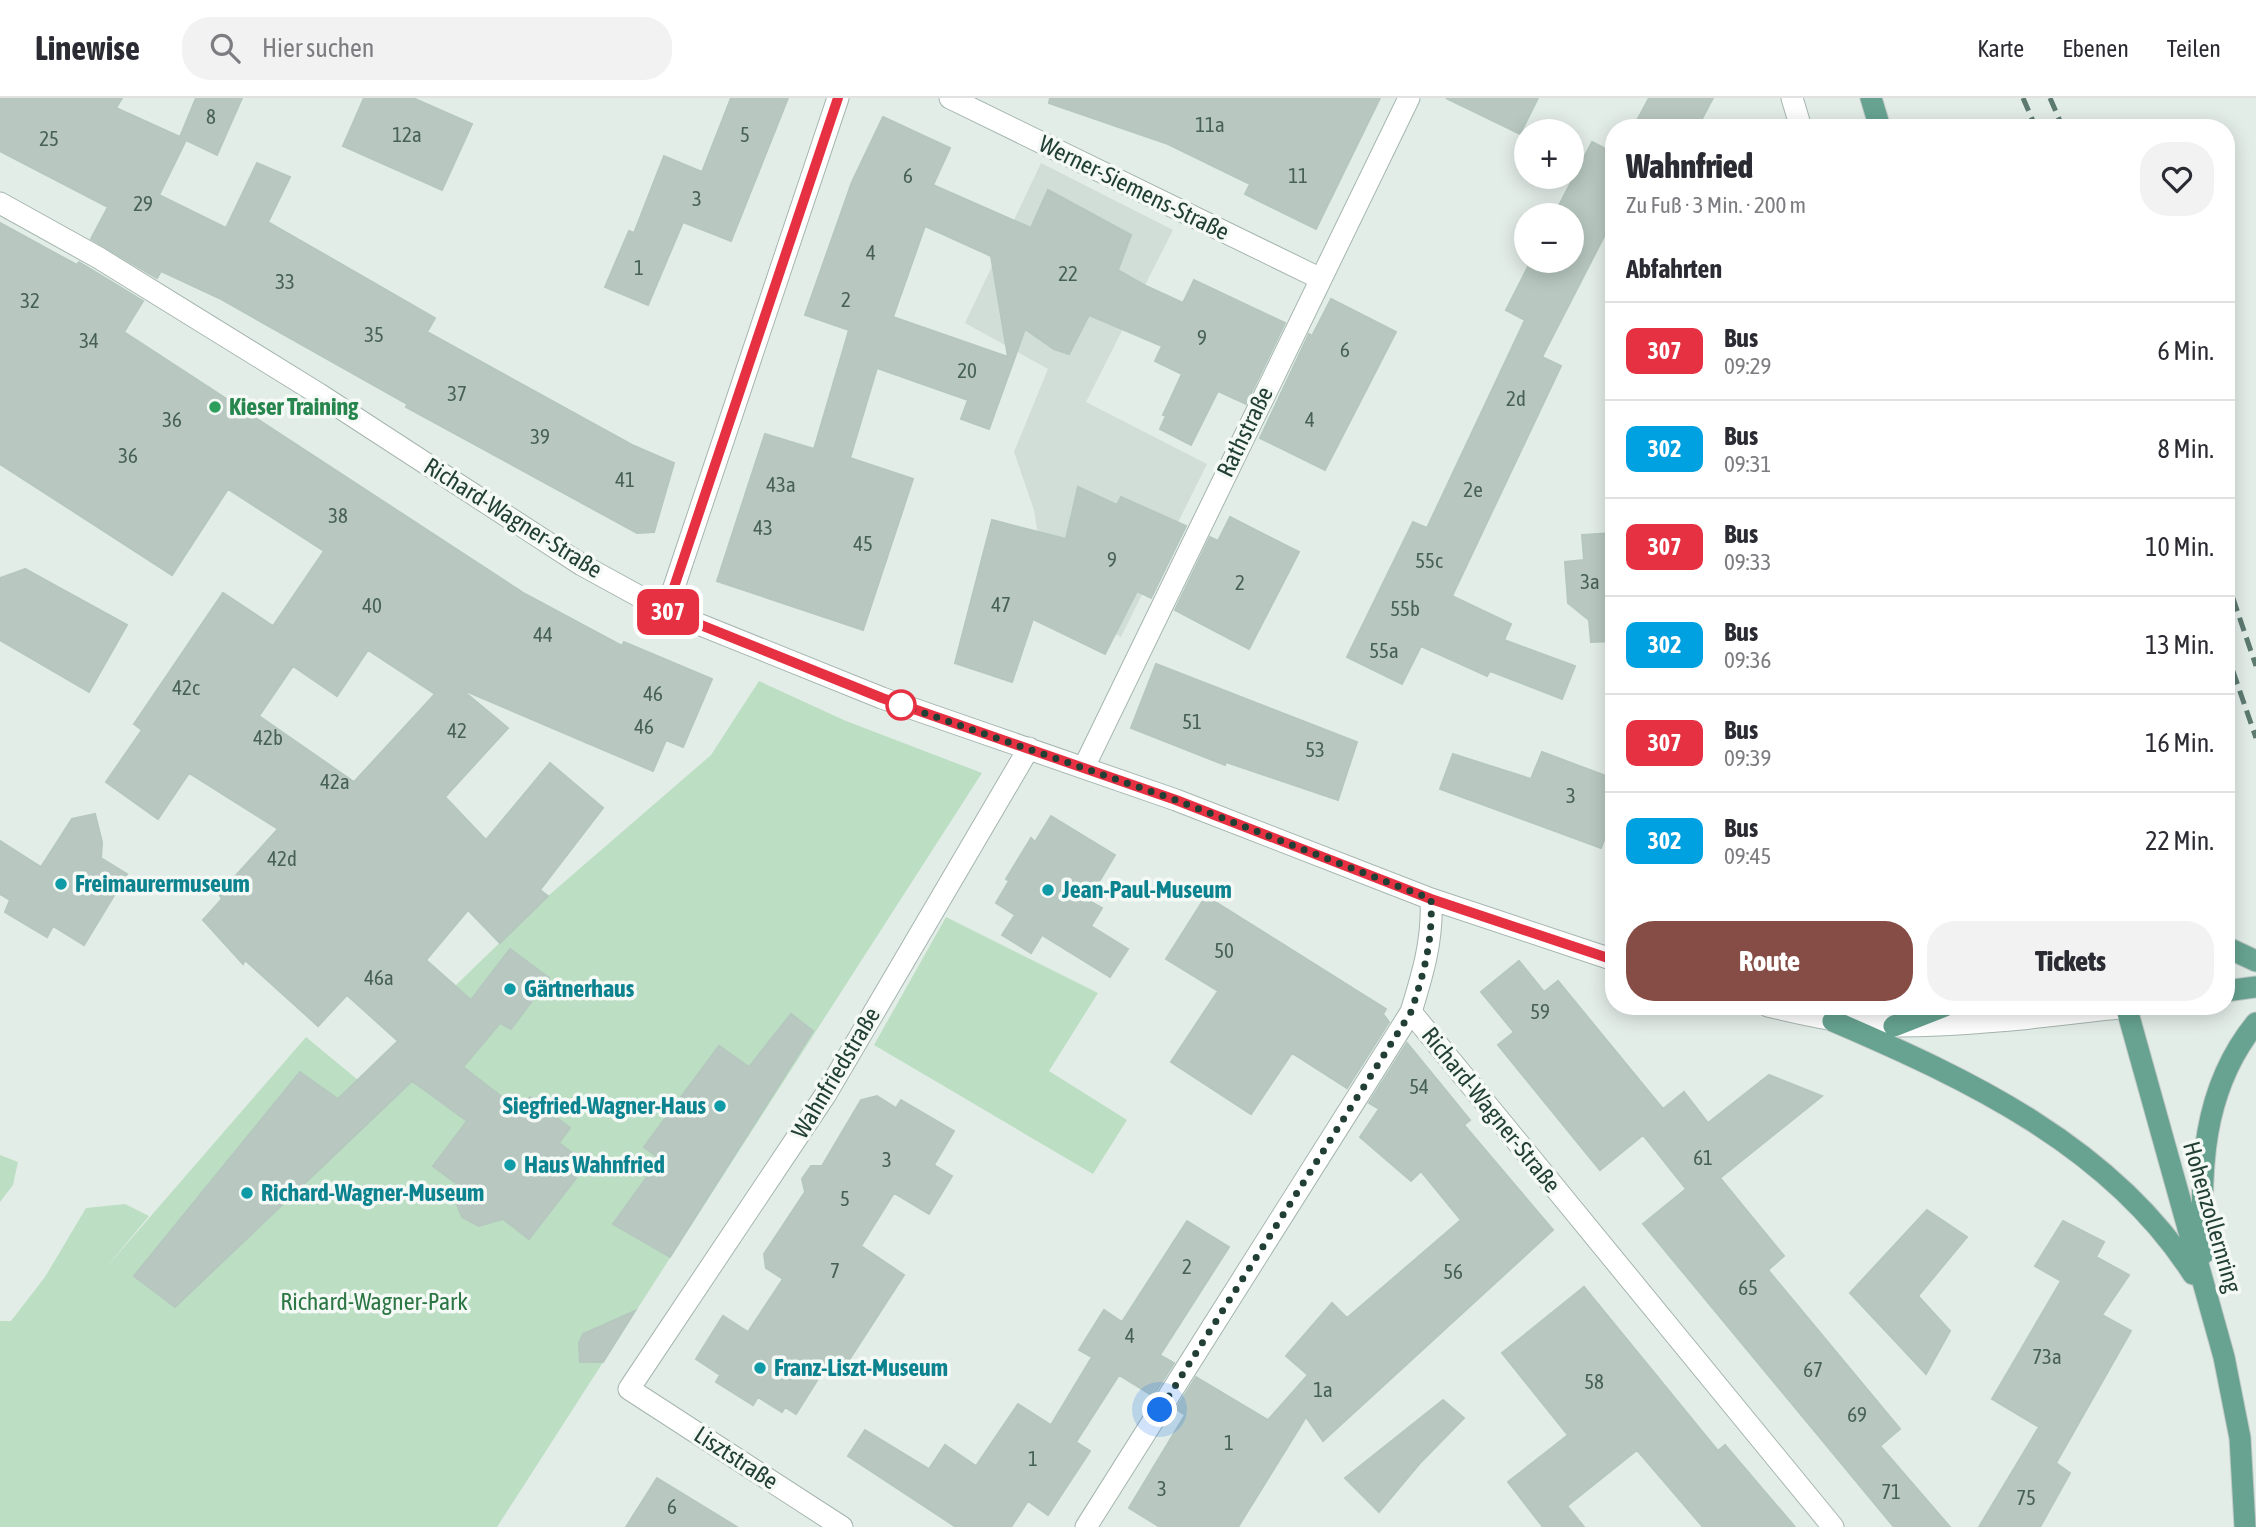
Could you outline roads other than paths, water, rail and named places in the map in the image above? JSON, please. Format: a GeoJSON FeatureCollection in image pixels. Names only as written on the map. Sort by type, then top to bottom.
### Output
{"type":"FeatureCollection","features":[{"type":"Feature","properties":{"kind":"main road"},"geometry":{"type":"LineString","coordinates":[[1871,98],[1877,119]]}},
{"type":"Feature","properties":{"kind":"main road"},"geometry":{"type":"LineString","coordinates":[[2235,951],[2256,961]]}},
{"type":"Feature","properties":{"kind":"main road"},"geometry":{"type":"LineString","coordinates":[[2235,990],[2256,987]]}},
{"type":"Feature","properties":{"kind":"main road"},"geometry":{"type":"LineString","coordinates":[[1894,1026],[1922,1015]]}},
{"type":"Feature","properties":{"kind":"main road","name":"Hohenzollernring"},"geometry":{"type":"LineString","coordinates":[[2129,1015],[2224,1357],[2241,1438],[2245,1527]]}},
{"type":"Feature","properties":{"kind":"main road"},"geometry":{"type":"LineString","coordinates":[[1833,1021],[1960,1078],[2010,1106],[2086,1158],[2123,1190],[2179,1252],[2206,1293]]}},
{"type":"Feature","properties":{"kind":"main road"},"geometry":{"type":"LineString","coordinates":[[2206,1293],[2202,1218],[2203,1155],[2214,1101],[2229,1060],[2256,1023]]}},
{"type":"Feature","properties":{"kind":"street"},"geometry":{"type":"LineString","coordinates":[[666,611],[838,98]]}},
{"type":"Feature","properties":{"kind":"street","name":"Werner-Siemens-Straße"},"geometry":{"type":"LineString","coordinates":[[950,98],[1320,278]]}},
{"type":"Feature","properties":{"kind":"street","name":"Rathstraße"},"geometry":{"type":"LineString","coordinates":[[1083,766],[1409,98]]}},
{"type":"Feature","properties":{"kind":"street"},"geometry":{"type":"LineString","coordinates":[[1792,98],[1798,119]]}},
{"type":"Feature","properties":{"kind":"street","name":"Richard-Wagner-Straße"},"geometry":{"type":"LineString","coordinates":[[0,203],[99,258],[319,394],[582,565],[666,611],[882,698],[1083,766],[1431,899],[1433,930],[1428,960],[1411,1012],[1833,1527]]}},
{"type":"Feature","properties":{"kind":"street","name":"Wahnfriedstraße"},"geometry":{"type":"LineString","coordinates":[[629,1389],[826,1094],[1029,748]]}},
{"type":"Feature","properties":{"kind":"street"},"geometry":{"type":"LineString","coordinates":[[1431,899],[1605,957]]}},
{"type":"Feature","properties":{"kind":"street"},"geometry":{"type":"LineString","coordinates":[[1086,1527],[1411,1012]]}},
{"type":"Feature","properties":{"kind":"street"},"geometry":{"type":"LineString","coordinates":[[1807,1015],[1833,1021],[1894,1026],[1970,1023],[2044,1015]]}},
{"type":"Feature","properties":{"kind":"street","name":"Lisztstraße"},"geometry":{"type":"LineString","coordinates":[[629,1389],[842,1527]]}},
{"type":"Feature","properties":{"kind":"railway"},"geometry":{"type":"LineString","coordinates":[[2023,98],[2032,119]]}},
{"type":"Feature","properties":{"kind":"railway"},"geometry":{"type":"LineString","coordinates":[[2050,98],[2059,119]]}},
{"type":"Feature","properties":{"kind":"railway"},"geometry":{"type":"LineString","coordinates":[[2235,604],[2256,666]]}},
{"type":"Feature","properties":{"kind":"railway"},"geometry":{"type":"LineString","coordinates":[[2235,677],[2256,738]]}},
{"type":"Feature","properties":{"kind":"place","name":"Kieser Training"},"geometry":{"type":"Point","coordinates":[215,407]}},
{"type":"Feature","properties":{"kind":"place","name":"Freimaurermuseum"},"geometry":{"type":"Point","coordinates":[61,884]}},
{"type":"Feature","properties":{"kind":"place","name":"Jean-Paul-Museum"},"geometry":{"type":"Point","coordinates":[1048,890]}},
{"type":"Feature","properties":{"kind":"place","name":"Gärtnerhaus"},"geometry":{"type":"Point","coordinates":[510,989]}},
{"type":"Feature","properties":{"kind":"place","name":"Siegfried-Wagner-Haus"},"geometry":{"type":"Point","coordinates":[720,1106]}},
{"type":"Feature","properties":{"kind":"place","name":"Haus Wahnfried"},"geometry":{"type":"Point","coordinates":[510,1165]}},
{"type":"Feature","properties":{"kind":"place","name":"Richard-Wagner-Museum"},"geometry":{"type":"Point","coordinates":[247,1193]}},
{"type":"Feature","properties":{"kind":"place","name":"Franz-Liszt-Museum"},"geometry":{"type":"Point","coordinates":[760,1368]}},
{"type":"Feature","properties":{"kind":"park label","name":"Richard-Wagner-Park"},"geometry":{"type":"Point","coordinates":[374,1302]}}]}
